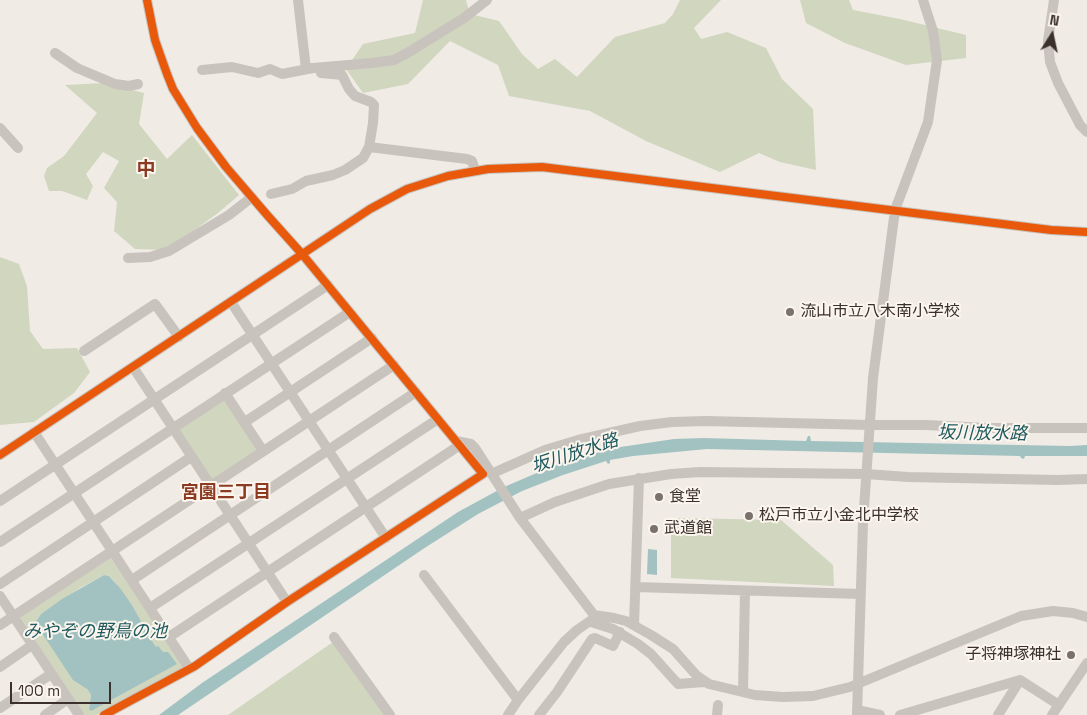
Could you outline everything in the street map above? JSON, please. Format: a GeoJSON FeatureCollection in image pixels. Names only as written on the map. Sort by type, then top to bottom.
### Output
{"type":"FeatureCollection","features":[{"type":"Feature","properties":{"kind":"street"},"geometry":{"type":"LineString","coordinates":[[104,715],[195,666],[287,602],[483,474],[328,285],[252,197],[197,128],[173,89],[158,49],[147,0]]}},
{"type":"Feature","properties":{"kind":"street"},"geometry":{"type":"LineString","coordinates":[[272,194],[292,189],[306,181],[333,175],[345,170],[363,158],[369,147],[373,123],[374,105],[355,96],[342,75],[315,73],[310,68],[298,0]]}},
{"type":"Feature","properties":{"kind":"street"},"geometry":{"type":"LineString","coordinates":[[202,70],[232,66],[258,74],[270,68],[282,74],[310,68],[394,60],[464,18],[487,0]]}},
{"type":"Feature","properties":{"kind":"street"},"geometry":{"type":"LineString","coordinates":[[880,715],[857,713],[866,472],[874,368],[895,210],[928,122],[935,78],[936,43],[923,0]]}},
{"type":"Feature","properties":{"kind":"street"},"geometry":{"type":"LineString","coordinates":[[1054,0],[1048,41],[1050,62],[1058,83],[1080,125],[1087,132]]}},
{"type":"Feature","properties":{"kind":"street"},"geometry":{"type":"LineString","coordinates":[[55,53],[77,68],[115,84],[129,86],[138,84]]}},
{"type":"Feature","properties":{"kind":"street"},"geometry":{"type":"LineString","coordinates":[[0,128],[18,148]]}},
{"type":"Feature","properties":{"kind":"street"},"geometry":{"type":"LineString","coordinates":[[369,147],[468,159],[472,161],[476,170]]}},
{"type":"Feature","properties":{"kind":"street"},"geometry":{"type":"LineString","coordinates":[[0,455],[370,209],[407,189],[430,180],[476,170],[542,167],[1051,230],[1087,232]]}},
{"type":"Feature","properties":{"kind":"street"},"geometry":{"type":"LineString","coordinates":[[128,258],[150,257],[169,251],[229,216],[252,197]]}},
{"type":"Feature","properties":{"kind":"street"},"geometry":{"type":"LineString","coordinates":[[0,501],[328,285]]}},
{"type":"Feature","properties":{"kind":"street"},"geometry":{"type":"LineString","coordinates":[[231,302],[386,538]]}},
{"type":"Feature","properties":{"kind":"street"},"geometry":{"type":"LineString","coordinates":[[84,351],[155,304],[179,337]]}},
{"type":"Feature","properties":{"kind":"street"},"geometry":{"type":"LineString","coordinates":[[0,542],[350,312]]}},
{"type":"Feature","properties":{"kind":"street"},"geometry":{"type":"LineString","coordinates":[[245,422],[372,338]]}},
{"type":"Feature","properties":{"kind":"street"},"geometry":{"type":"LineString","coordinates":[[0,625],[394,365]]}},
{"type":"Feature","properties":{"kind":"street"},"geometry":{"type":"LineString","coordinates":[[133,367],[287,602]]}},
{"type":"Feature","properties":{"kind":"street"},"geometry":{"type":"LineString","coordinates":[[132,580],[416,392]]}},
{"type":"Feature","properties":{"kind":"street"},"geometry":{"type":"LineString","coordinates":[[225,393],[263,451]]}},
{"type":"Feature","properties":{"kind":"street"},"geometry":{"type":"LineString","coordinates":[[150,608],[438,419]]}},
{"type":"Feature","properties":{"kind":"street"},"geometry":{"type":"LineString","coordinates":[[493,476],[545,450],[578,440],[648,425],[706,421],[870,428],[926,424],[988,428],[1087,428]]}},
{"type":"Feature","properties":{"kind":"street"},"geometry":{"type":"LineString","coordinates":[[34,432],[189,668]]}},
{"type":"Feature","properties":{"kind":"street"},"geometry":{"type":"LineString","coordinates":[[169,637],[366,508],[458,443],[471,444],[519,516],[593,619],[620,632],[651,654],[678,684],[704,682],[719,687],[770,696],[799,697],[825,693],[859,683],[1022,616],[1053,611],[1073,613],[1087,617]]}},
{"type":"Feature","properties":{"kind":"street"},"geometry":{"type":"LineString","coordinates":[[0,584],[191,457]]}},
{"type":"Feature","properties":{"kind":"street"},"geometry":{"type":"LineString","coordinates":[[519,516],[592,489],[639,478],[700,472],[866,472],[917,477],[1087,479]]}},
{"type":"Feature","properties":{"kind":"street"},"geometry":{"type":"LineString","coordinates":[[634,625],[639,478]]}},
{"type":"Feature","properties":{"kind":"street"},"geometry":{"type":"LineString","coordinates":[[424,575],[518,700]]}},
{"type":"Feature","properties":{"kind":"street"},"geometry":{"type":"LineString","coordinates":[[636,587],[860,594]]}},
{"type":"Feature","properties":{"kind":"street"},"geometry":{"type":"LineString","coordinates":[[743,692],[745,591]]}},
{"type":"Feature","properties":{"kind":"street"},"geometry":{"type":"LineString","coordinates":[[0,596],[79,715]]}},
{"type":"Feature","properties":{"kind":"street"},"geometry":{"type":"LineString","coordinates":[[508,715],[564,642],[593,619],[614,618],[634,625],[673,649],[704,682]]}},
{"type":"Feature","properties":{"kind":"street"},"geometry":{"type":"LineString","coordinates":[[563,682],[570,660],[585,637],[593,619]]}},
{"type":"Feature","properties":{"kind":"street"},"geometry":{"type":"LineString","coordinates":[[539,715],[592,639],[595,638],[613,646],[620,632]]}},
{"type":"Feature","properties":{"kind":"street"},"geometry":{"type":"LineString","coordinates":[[334,637],[390,715]]}},
{"type":"Feature","properties":{"kind":"street"},"geometry":{"type":"LineString","coordinates":[[0,666],[32,645]]}},
{"type":"Feature","properties":{"kind":"street"},"geometry":{"type":"LineString","coordinates":[[1052,715],[1087,663]]}},
{"type":"Feature","properties":{"kind":"street"},"geometry":{"type":"LineString","coordinates":[[0,708],[52,674]]}},
{"type":"Feature","properties":{"kind":"street"},"geometry":{"type":"LineString","coordinates":[[900,715],[1020,680],[1059,705]]}},
{"type":"Feature","properties":{"kind":"street"},"geometry":{"type":"LineString","coordinates":[[998,715],[1020,680]]}},
{"type":"Feature","properties":{"kind":"street"},"geometry":{"type":"LineString","coordinates":[[45,715],[68,699]]}},
{"type":"Feature","properties":{"kind":"green space"},"geometry":{"type":"Polygon","coordinates":[[[423,0],[466,0],[470,14],[499,21],[522,54],[538,69],[555,59],[577,77],[615,37],[665,23],[673,14],[680,0],[721,0],[694,28],[701,39],[727,32],[766,48],[782,79],[813,109],[816,170],[780,162],[759,153],[720,172],[646,141],[590,111],[509,96],[498,65],[450,41],[408,84],[363,93],[346,69],[363,44],[415,33],[423,0]]]}},
{"type":"Feature","properties":{"kind":"green space"},"geometry":{"type":"Polygon","coordinates":[[[800,0],[849,0],[853,10],[966,35],[966,58],[906,65],[845,43],[806,23],[800,0]]]}},
{"type":"Feature","properties":{"kind":"green space"},"geometry":{"type":"Polygon","coordinates":[[[105,83],[144,93],[139,124],[167,159],[192,135],[239,195],[218,213],[167,250],[135,249],[114,231],[117,202],[104,188],[119,161],[103,152],[86,174],[93,186],[87,200],[62,191],[49,191],[44,176],[47,168],[64,156],[97,113],[65,85],[105,83]]]}},
{"type":"Feature","properties":{"kind":"green space"},"geometry":{"type":"Polygon","coordinates":[[[0,257],[19,264],[27,286],[30,331],[43,349],[77,348],[90,372],[74,393],[34,422],[0,425],[0,257]]]}},
{"type":"Feature","properties":{"kind":"green space"},"geometry":{"type":"Polygon","coordinates":[[[226,399],[257,451],[213,481],[178,428],[226,399]]]}},
{"type":"Feature","properties":{"kind":"green space"},"geometry":{"type":"Polygon","coordinates":[[[679,518],[781,520],[833,565],[834,586],[671,578],[671,527],[679,518]]]}},
{"type":"Feature","properties":{"kind":"green space"},"geometry":{"type":"Polygon","coordinates":[[[110,557],[183,667],[97,715],[84,715],[20,617],[110,557]],[[104,575],[80,588],[41,614],[37,619],[91,695],[89,709],[163,652],[156,647],[140,623],[141,621],[132,605],[109,576],[104,575]]]}},
{"type":"Feature","properties":{"kind":"green space"},"geometry":{"type":"Polygon","coordinates":[[[333,642],[385,715],[228,715],[333,642]]]}},
{"type":"Feature","properties":{"kind":"water"},"geometry":{"type":"Polygon","coordinates":[[[808,436],[810,436],[811,441],[1087,445],[1087,456],[1025,456],[1024,459],[1020,456],[707,449],[633,456],[610,460],[608,464],[606,461],[522,491],[478,514],[423,549],[178,715],[159,715],[202,683],[458,512],[504,487],[564,462],[614,448],[674,439],[806,441],[808,436]]]}},
{"type":"Feature","properties":{"kind":"water"},"geometry":{"type":"Polygon","coordinates":[[[648,549],[657,550],[657,575],[647,574],[648,549]]]}},
{"type":"Feature","properties":{"kind":"water","name":"みやぞの野鳥の池"},"geometry":{"type":"Polygon","coordinates":[[[104,575],[109,576],[120,588],[156,647],[158,646],[163,652],[168,652],[177,664],[91,711],[89,709],[91,695],[87,689],[73,680],[36,624],[36,621],[41,614],[62,599],[104,575]]]}},
{"type":"Feature","properties":{"kind":"cycle path"},"geometry":{"type":"LineString","coordinates":[[104,715],[195,666],[287,602],[483,474],[302,254],[226,167],[197,128],[173,89],[167,74],[155,40],[147,0]]}},
{"type":"Feature","properties":{"kind":"cycle path"},"geometry":{"type":"LineString","coordinates":[[0,455],[370,209],[407,189],[448,176],[488,169],[542,167],[1051,230],[1087,232]]}},
{"type":"Feature","properties":{"kind":"place","name":"流山市立八木南小学校"},"geometry":{"type":"Point","coordinates":[790,312]}},
{"type":"Feature","properties":{"kind":"place","name":"食堂"},"geometry":{"type":"Point","coordinates":[659,497]}},
{"type":"Feature","properties":{"kind":"place","name":"松戸市立小金北中学校"},"geometry":{"type":"Point","coordinates":[749,516]}},
{"type":"Feature","properties":{"kind":"place","name":"武道館"},"geometry":{"type":"Point","coordinates":[654,529]}},
{"type":"Feature","properties":{"kind":"place","name":"子将神塚神社"},"geometry":{"type":"Point","coordinates":[1071,655]}},
{"type":"Feature","properties":{"kind":"district","name":"中"},"geometry":{"type":"Point","coordinates":[146,170]}},
{"type":"Feature","properties":{"kind":"district","name":"宮園三丁目"},"geometry":{"type":"Point","coordinates":[226,493]}},
{"type":"Feature","properties":{"kind":"water label","name":"坂川放水路"},"geometry":{"type":"Point","coordinates":[982,434]}},
{"type":"Feature","properties":{"kind":"water label","name":"坂川放水路"},"geometry":{"type":"Point","coordinates":[575,454]}}]}
